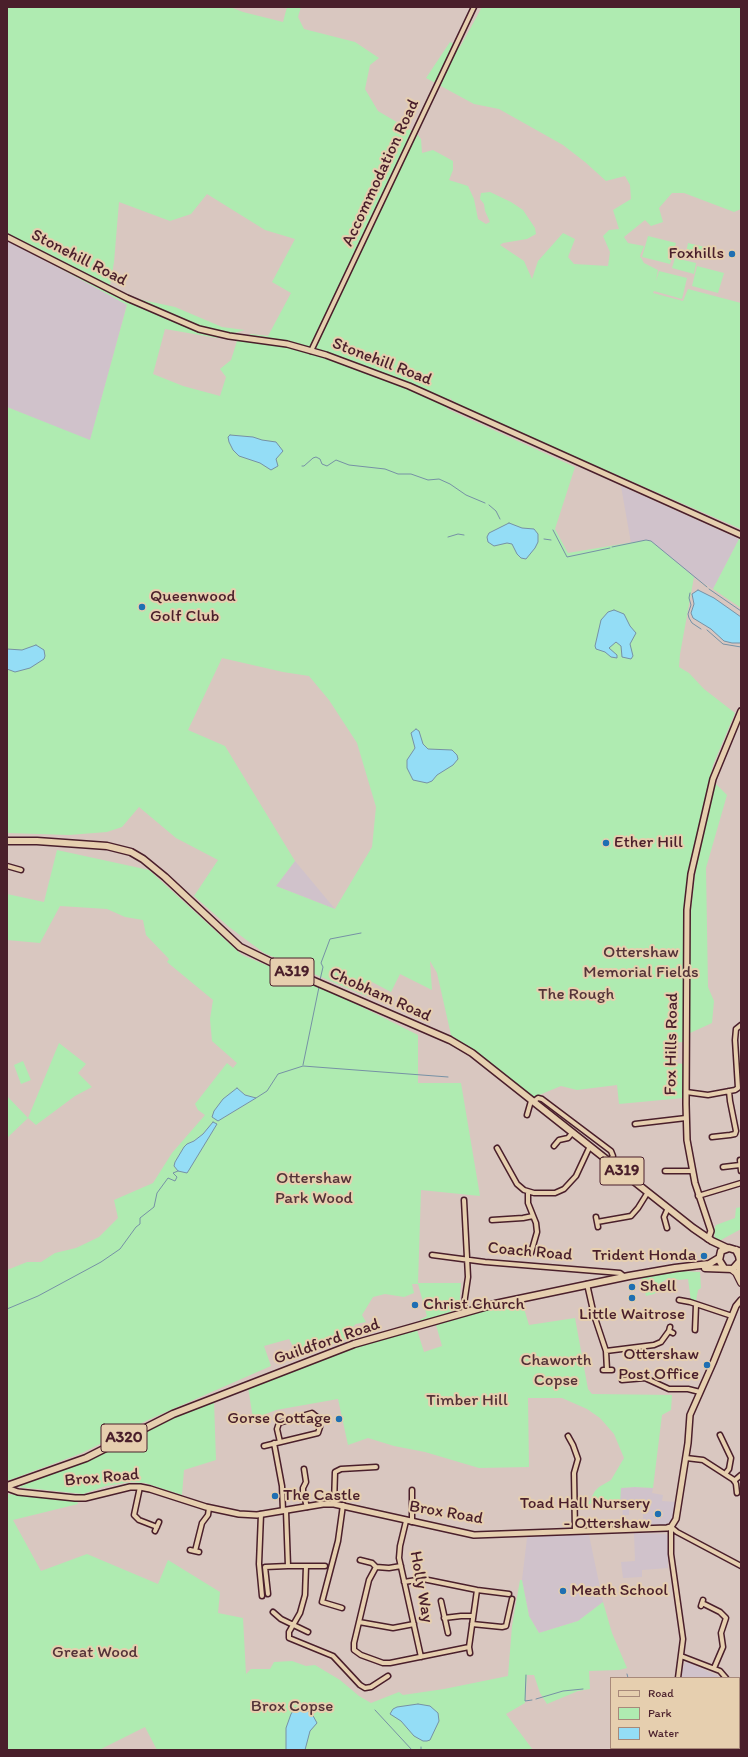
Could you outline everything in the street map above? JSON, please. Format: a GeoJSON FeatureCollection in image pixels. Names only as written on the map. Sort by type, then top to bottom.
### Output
{"type":"FeatureCollection","features":[{"type":"Feature","properties":{"kind":"main road","name":"Chobham Road"},"geometry":{"type":"LineString","coordinates":[[7,842],[38,841],[91,844],[118,848],[131,852],[143,859],[165,877],[240,947],[277,965],[450,1040],[472,1053],[532,1102],[668,1208],[710,1240],[727,1248]]}},
{"type":"Feature","properties":{"kind":"main road","name":"Chobham Road"},"geometry":{"type":"LineString","coordinates":[[710,1240],[719,1256]]}},
{"type":"Feature","properties":{"kind":"main road"},"geometry":{"type":"LineString","coordinates":[[740,1262],[731,1269],[724,1268],[720,1263],[719,1256],[727,1248],[738,1251],[740,1262],[741,1275]]}},
{"type":"Feature","properties":{"kind":"main road","name":"Guildford Road"},"geometry":{"type":"LineString","coordinates":[[7,1487],[86,1458],[173,1414],[336,1350],[502,1302],[625,1277],[709,1264],[719,1256]]}},
{"type":"Feature","properties":{"kind":"main road","name":"Guildford Road"},"geometry":{"type":"LineString","coordinates":[[671,1269],[724,1268]]}},
{"type":"Feature","properties":{"kind":"main road"},"geometry":{"type":"LineString","coordinates":[[731,1269],[741,1283]]}},
{"type":"Feature","properties":{"kind":"street","name":"Accommodation Road"},"geometry":{"type":"LineString","coordinates":[[311,351],[474,7]]}},
{"type":"Feature","properties":{"kind":"street","name":"Stonehill Road"},"geometry":{"type":"LineString","coordinates":[[7,238],[127,298],[199,329],[229,336],[287,344],[409,386],[741,535]]}},
{"type":"Feature","properties":{"kind":"street","name":"Fox Hills Road"},"geometry":{"type":"LineString","coordinates":[[710,1240],[710,1229],[698,1196],[687,1140],[686,920],[691,874],[716,769],[741,711]]}},
{"type":"Feature","properties":{"kind":"street"},"geometry":{"type":"LineString","coordinates":[[7,866],[22,870]]}},
{"type":"Feature","properties":{"kind":"street"},"geometry":{"type":"LineString","coordinates":[[686,1092],[708,1095],[735,1090],[738,1088],[735,1040],[736,1029],[741,1025]]}},
{"type":"Feature","properties":{"kind":"street"},"geometry":{"type":"LineString","coordinates":[[712,1136],[735,1134],[736,1131],[729,1091]]}},
{"type":"Feature","properties":{"kind":"street"},"geometry":{"type":"LineString","coordinates":[[527,1115],[532,1102],[538,1098],[542,1099],[611,1151],[613,1156],[609,1162]]}},
{"type":"Feature","properties":{"kind":"street"},"geometry":{"type":"LineString","coordinates":[[635,1123],[686,1118]]}},
{"type":"Feature","properties":{"kind":"street"},"geometry":{"type":"LineString","coordinates":[[554,1146],[559,1140],[568,1138],[572,1133]]}},
{"type":"Feature","properties":{"kind":"street"},"geometry":{"type":"LineString","coordinates":[[495,1147],[517,1184],[528,1192],[555,1193],[564,1190],[576,1176],[590,1146]]}},
{"type":"Feature","properties":{"kind":"street"},"geometry":{"type":"LineString","coordinates":[[740,1160],[741,1171]]}},
{"type":"Feature","properties":{"kind":"street"},"geometry":{"type":"LineString","coordinates":[[723,1167],[740,1165]]}},
{"type":"Feature","properties":{"kind":"street"},"geometry":{"type":"LineString","coordinates":[[665,1171],[692,1171]]}},
{"type":"Feature","properties":{"kind":"street"},"geometry":{"type":"LineString","coordinates":[[698,1196],[741,1183]]}},
{"type":"Feature","properties":{"kind":"street"},"geometry":{"type":"LineString","coordinates":[[528,1192],[528,1203],[537,1232],[531,1253]]}},
{"type":"Feature","properties":{"kind":"street"},"geometry":{"type":"LineString","coordinates":[[596,1217],[598,1224],[631,1216],[648,1192]]}},
{"type":"Feature","properties":{"kind":"street"},"geometry":{"type":"LineString","coordinates":[[464,1200],[468,1277],[464,1304],[465,1313]]}},
{"type":"Feature","properties":{"kind":"street"},"geometry":{"type":"LineString","coordinates":[[668,1208],[664,1217],[668,1229]]}},
{"type":"Feature","properties":{"kind":"street"},"geometry":{"type":"LineString","coordinates":[[492,1220],[533,1216]]}},
{"type":"Feature","properties":{"kind":"street"},"geometry":{"type":"LineString","coordinates":[[498,1220],[498,1225]]}},
{"type":"Feature","properties":{"kind":"street","name":"Coach Road"},"geometry":{"type":"LineString","coordinates":[[432,1255],[467,1260],[620,1273],[625,1277]]}},
{"type":"Feature","properties":{"kind":"street"},"geometry":{"type":"LineString","coordinates":[[587,1284],[594,1315],[606,1351],[605,1370],[612,1370]]}},
{"type":"Feature","properties":{"kind":"street"},"geometry":{"type":"LineString","coordinates":[[678,1300],[690,1302],[732,1316]]}},
{"type":"Feature","properties":{"kind":"street"},"geometry":{"type":"LineString","coordinates":[[678,1677],[683,1639],[671,1554],[671,1527],[676,1519],[686,1458],[690,1414],[736,1306],[741,1300]]}},
{"type":"Feature","properties":{"kind":"street"},"geometry":{"type":"LineString","coordinates":[[695,1330],[696,1304]]}},
{"type":"Feature","properties":{"kind":"street"},"geometry":{"type":"LineString","coordinates":[[606,1351],[654,1345],[661,1342],[671,1330]]}},
{"type":"Feature","properties":{"kind":"street"},"geometry":{"type":"LineString","coordinates":[[622,1380],[644,1378],[669,1389],[688,1389],[700,1392]]}},
{"type":"Feature","properties":{"kind":"street"},"geometry":{"type":"LineString","coordinates":[[264,1446],[318,1433],[320,1427],[317,1417],[312,1414],[279,1423],[277,1429],[280,1442]]}},
{"type":"Feature","properties":{"kind":"street"},"geometry":{"type":"LineString","coordinates":[[720,1435],[731,1458],[729,1468],[725,1474]]}},
{"type":"Feature","properties":{"kind":"street"},"geometry":{"type":"LineString","coordinates":[[568,1436],[573,1444],[578,1459],[574,1473],[576,1496],[575,1531]]}},
{"type":"Feature","properties":{"kind":"street"},"geometry":{"type":"LineString","coordinates":[[274,1443],[282,1486],[288,1566]]}},
{"type":"Feature","properties":{"kind":"street"},"geometry":{"type":"LineString","coordinates":[[686,1458],[703,1460],[725,1474],[734,1481],[737,1492]]}},
{"type":"Feature","properties":{"kind":"street"},"geometry":{"type":"LineString","coordinates":[[334,1504],[335,1472],[341,1469],[376,1467]]}},
{"type":"Feature","properties":{"kind":"street"},"geometry":{"type":"LineString","coordinates":[[304,1469],[306,1482],[303,1492],[307,1506]]}},
{"type":"Feature","properties":{"kind":"street"},"geometry":{"type":"LineString","coordinates":[[734,1481],[741,1475]]}},
{"type":"Feature","properties":{"kind":"street","name":"Brox Road"},"geometry":{"type":"LineString","coordinates":[[7,1487],[18,1492],[75,1498],[85,1498],[124,1488],[150,1489],[209,1508],[239,1514],[261,1514],[307,1506],[334,1504],[409,1522],[474,1535],[671,1527]]}},
{"type":"Feature","properties":{"kind":"street"},"geometry":{"type":"LineString","coordinates":[[140,1488],[134,1515],[139,1520],[156,1529],[159,1522]]}},
{"type":"Feature","properties":{"kind":"street","name":"Holly Way"},"geometry":{"type":"LineString","coordinates":[[411,1491],[409,1522],[400,1550],[404,1582],[421,1657]]}},
{"type":"Feature","properties":{"kind":"street"},"geometry":{"type":"LineString","coordinates":[[342,1608],[322,1602],[338,1541],[343,1505]]}},
{"type":"Feature","properties":{"kind":"street"},"geometry":{"type":"LineString","coordinates":[[195,1551],[202,1523],[208,1515],[209,1508]]}},
{"type":"Feature","properties":{"kind":"street"},"geometry":{"type":"LineString","coordinates":[[261,1514],[259,1564],[262,1596]]}},
{"type":"Feature","properties":{"kind":"street"},"geometry":{"type":"LineString","coordinates":[[671,1527],[677,1532],[741,1564]]}},
{"type":"Feature","properties":{"kind":"street"},"geometry":{"type":"LineString","coordinates":[[360,1560],[372,1563],[376,1568]]}},
{"type":"Feature","properties":{"kind":"street"},"geometry":{"type":"LineString","coordinates":[[306,1566],[305,1595],[300,1613],[288,1633],[289,1638],[333,1656],[363,1687],[371,1687],[388,1676]]}},
{"type":"Feature","properties":{"kind":"street"},"geometry":{"type":"LineString","coordinates":[[268,1594],[265,1567],[325,1566]]}},
{"type":"Feature","properties":{"kind":"street"},"geometry":{"type":"LineString","coordinates":[[376,1568],[401,1566]]}},
{"type":"Feature","properties":{"kind":"street"},"geometry":{"type":"LineString","coordinates":[[376,1568],[369,1580],[354,1643],[356,1653],[382,1663],[390,1663],[468,1646]]}},
{"type":"Feature","properties":{"kind":"street"},"geometry":{"type":"LineString","coordinates":[[404,1582],[423,1579],[477,1590],[509,1594]]}},
{"type":"Feature","properties":{"kind":"street"},"geometry":{"type":"LineString","coordinates":[[470,1652],[468,1646],[477,1590]]}},
{"type":"Feature","properties":{"kind":"street"},"geometry":{"type":"LineString","coordinates":[[472,1624],[502,1627],[506,1626],[512,1599]]}},
{"type":"Feature","properties":{"kind":"street"},"geometry":{"type":"LineString","coordinates":[[441,1601],[448,1633]]}},
{"type":"Feature","properties":{"kind":"street"},"geometry":{"type":"LineString","coordinates":[[702,1603],[720,1612],[726,1618],[721,1633],[723,1647],[714,1668]]}},
{"type":"Feature","properties":{"kind":"street"},"geometry":{"type":"LineString","coordinates":[[273,1612],[281,1619],[308,1632]]}},
{"type":"Feature","properties":{"kind":"street"},"geometry":{"type":"LineString","coordinates":[[444,1618],[473,1616]]}},
{"type":"Feature","properties":{"kind":"street"},"geometry":{"type":"LineString","coordinates":[[359,1622],[374,1626],[393,1628],[414,1624]]}},
{"type":"Feature","properties":{"kind":"street"},"geometry":{"type":"LineString","coordinates":[[682,1656],[714,1668],[723,1673],[725,1677]]}},
{"type":"Feature","properties":{"kind":"shaded area"},"geometry":{"type":"Polygon","coordinates":[[[7,241],[127,304],[90,441],[7,407],[7,241]]]}},
{"type":"Feature","properties":{"kind":"shaded area"},"geometry":{"type":"Polygon","coordinates":[[[621,486],[739,539],[713,589],[694,577],[651,541],[646,540],[631,543],[621,486]]]}},
{"type":"Feature","properties":{"kind":"shaded area"},"geometry":{"type":"Polygon","coordinates":[[[295,861],[335,909],[276,886],[295,861]]]}},
{"type":"Feature","properties":{"kind":"shaded area"},"geometry":{"type":"Polygon","coordinates":[[[620,1488],[653,1488],[652,1493],[663,1495],[662,1501],[676,1502],[673,1518],[669,1523],[663,1525],[643,1524],[643,1508],[639,1507],[639,1509],[629,1508],[629,1515],[626,1515],[626,1524],[622,1525],[623,1505],[620,1504],[620,1488]]]}},
{"type":"Feature","properties":{"kind":"shaded area"},"geometry":{"type":"Polygon","coordinates":[[[634,1533],[665,1534],[668,1536],[668,1568],[642,1570],[642,1577],[623,1578],[621,1562],[635,1561],[634,1533]]]}},
{"type":"Feature","properties":{"kind":"shaded area","name":"Meath School"},"geometry":{"type":"Polygon","coordinates":[[[529,1535],[589,1535],[603,1602],[578,1621],[539,1633],[529,1616],[522,1580],[527,1538],[529,1535]]]}},
{"type":"Feature","properties":{"kind":"shaded area"},"geometry":{"type":"Polygon","coordinates":[[[687,1662],[720,1677],[681,1677],[684,1664],[687,1662]]]}},
{"type":"Feature","properties":{"kind":"shaded area"},"geometry":{"type":"Polygon","coordinates":[[[741,1732],[741,1750],[672,1749],[740,1749],[741,1732]]]}},
{"type":"Feature","properties":{"kind":"green space"},"geometry":{"type":"Polygon","coordinates":[[[7,7],[230,7],[243,12],[283,22],[287,7],[301,7],[298,17],[304,29],[355,42],[379,58],[370,65],[365,89],[378,111],[417,134],[421,139],[422,153],[433,150],[453,161],[453,170],[449,180],[468,186],[474,199],[478,219],[486,224],[490,222],[485,211],[484,204],[480,199],[481,193],[490,192],[511,202],[523,210],[535,228],[536,234],[527,239],[503,243],[500,245],[524,261],[532,279],[538,261],[563,233],[575,239],[568,257],[574,264],[608,266],[610,252],[603,236],[609,230],[619,229],[613,210],[631,199],[630,185],[625,176],[606,181],[563,145],[499,109],[474,104],[426,78],[450,42],[460,47],[482,7],[741,7],[741,209],[734,212],[684,193],[672,193],[659,208],[663,222],[651,226],[645,220],[624,237],[628,243],[644,246],[640,256],[644,263],[658,270],[656,281],[659,271],[687,278],[682,299],[654,291],[653,293],[683,301],[688,289],[741,303],[741,529],[527,436],[455,403],[450,398],[447,409],[575,467],[555,529],[568,553],[646,540],[651,541],[694,577],[679,667],[689,673],[704,689],[735,713],[713,765],[698,828],[684,910],[683,1042],[668,1043],[668,1063],[685,1064],[683,1098],[619,1104],[617,1085],[577,1090],[561,1086],[532,1098],[478,1054],[451,1035],[437,973],[430,961],[432,990],[400,974],[391,992],[372,982],[366,996],[264,953],[229,927],[194,896],[218,860],[176,838],[139,807],[122,827],[107,832],[69,835],[7,833],[7,407],[90,440],[127,305],[7,239],[7,7]],[[207,194],[191,214],[170,221],[119,202],[114,262],[110,286],[138,299],[175,307],[222,327],[245,330],[217,338],[165,329],[153,374],[183,386],[220,396],[226,377],[220,369],[231,360],[237,341],[251,334],[268,336],[291,293],[272,282],[295,239],[265,230],[207,194]],[[222,658],[188,730],[225,746],[295,861],[276,886],[335,909],[372,847],[376,807],[357,743],[329,700],[309,676],[283,672],[222,658]]]}},
{"type":"Feature","properties":{"kind":"green space"},"geometry":{"type":"Polygon","coordinates":[[[648,236],[676,243],[670,264],[642,257],[648,236]]]}},
{"type":"Feature","properties":{"kind":"green space"},"geometry":{"type":"Polygon","coordinates":[[[688,243],[709,248],[707,258],[686,253],[688,243]]]}},
{"type":"Feature","properties":{"kind":"green space"},"geometry":{"type":"Polygon","coordinates":[[[675,258],[696,263],[694,274],[672,268],[675,258]]]}},
{"type":"Feature","properties":{"kind":"green space"},"geometry":{"type":"Polygon","coordinates":[[[697,266],[724,273],[718,293],[692,286],[697,266]]]}},
{"type":"Feature","properties":{"kind":"green space"},"geometry":{"type":"Polygon","coordinates":[[[739,539],[741,540],[741,608],[713,589],[739,539]]]}},
{"type":"Feature","properties":{"kind":"green space"},"geometry":{"type":"Polygon","coordinates":[[[715,783],[727,795],[706,868],[708,987],[714,1001],[712,1023],[690,1033],[690,918],[697,860],[715,783]]]}},
{"type":"Feature","properties":{"kind":"green space","name":"Ottershaw Park Wood"},"geometry":{"type":"Polygon","coordinates":[[[57,850],[149,870],[242,955],[338,995],[418,1035],[418,1083],[461,1083],[480,1196],[421,1190],[418,1283],[461,1283],[459,1309],[420,1322],[420,1320],[427,1316],[418,1284],[412,1284],[414,1293],[404,1297],[385,1294],[373,1297],[362,1315],[366,1322],[356,1324],[349,1330],[351,1338],[298,1355],[289,1339],[264,1346],[271,1366],[150,1419],[82,1453],[7,1481],[7,1270],[27,1262],[41,1262],[55,1253],[76,1248],[99,1237],[118,1218],[114,1200],[153,1183],[172,1153],[205,1115],[198,1110],[195,1104],[227,1063],[233,1068],[237,1063],[212,1041],[210,1019],[213,1000],[167,962],[169,959],[146,935],[143,920],[125,917],[107,909],[60,906],[40,943],[7,940],[7,894],[44,902],[57,850]],[[237,1088],[218,1121],[256,1098],[245,1095],[237,1088]],[[213,1122],[203,1134],[187,1144],[175,1162],[210,1136],[213,1122]]]}},
{"type":"Feature","properties":{"kind":"green space"},"geometry":{"type":"Polygon","coordinates":[[[59,1043],[86,1064],[78,1073],[92,1087],[75,1096],[36,1125],[28,1118],[59,1043]]]}},
{"type":"Feature","properties":{"kind":"green space"},"geometry":{"type":"Polygon","coordinates":[[[23,1061],[31,1080],[21,1084],[14,1065],[23,1061]]]}},
{"type":"Feature","properties":{"kind":"green space"},"geometry":{"type":"Polygon","coordinates":[[[7,1096],[28,1118],[7,1138],[7,1096]]]}},
{"type":"Feature","properties":{"kind":"green space"},"geometry":{"type":"Polygon","coordinates":[[[741,1207],[741,1229],[721,1240],[715,1240],[714,1230],[716,1225],[735,1218],[736,1208],[741,1207]]]}},
{"type":"Feature","properties":{"kind":"green space"},"geometry":{"type":"Polygon","coordinates":[[[681,1271],[700,1272],[701,1288],[698,1290],[696,1301],[691,1301],[688,1279],[667,1279],[662,1282],[660,1290],[654,1294],[646,1296],[641,1276],[681,1271]]]}},
{"type":"Feature","properties":{"kind":"green space","name":"Timber Hill"},"geometry":{"type":"Polygon","coordinates":[[[522,1302],[529,1325],[575,1318],[588,1389],[592,1394],[672,1395],[671,1410],[662,1415],[653,1488],[621,1488],[620,1504],[609,1501],[588,1504],[595,1491],[611,1480],[624,1458],[614,1434],[600,1418],[587,1409],[562,1398],[528,1398],[529,1467],[479,1468],[425,1452],[394,1446],[368,1438],[348,1445],[338,1399],[276,1410],[253,1419],[248,1387],[264,1383],[345,1350],[417,1330],[424,1352],[442,1346],[436,1325],[478,1312],[522,1302]]]}},
{"type":"Feature","properties":{"kind":"green space"},"geometry":{"type":"Polygon","coordinates":[[[214,1401],[216,1460],[184,1470],[182,1495],[145,1483],[130,1482],[106,1486],[83,1494],[18,1487],[87,1461],[180,1414],[214,1401]]]}},
{"type":"Feature","properties":{"kind":"green space"},"geometry":{"type":"Polygon","coordinates":[[[7,1494],[77,1501],[78,1504],[13,1520],[41,1571],[87,1554],[158,1584],[168,1560],[220,1592],[218,1613],[243,1618],[246,1674],[251,1669],[270,1669],[274,1662],[292,1661],[306,1666],[315,1665],[340,1680],[359,1696],[371,1703],[399,1692],[403,1695],[444,1689],[508,1676],[512,1626],[520,1580],[522,1580],[529,1616],[539,1633],[578,1621],[603,1602],[612,1633],[627,1668],[619,1670],[589,1671],[590,1689],[578,1691],[547,1704],[540,1693],[534,1675],[527,1675],[525,1703],[506,1714],[533,1750],[157,1750],[145,1727],[99,1750],[7,1750],[7,1494]]]}},
{"type":"Feature","properties":{"kind":"water"},"geometry":{"type":"Polygon","coordinates":[[[230,435],[253,437],[276,442],[283,451],[276,459],[278,466],[271,470],[260,463],[239,456],[233,450],[229,442],[228,437],[230,435]]]}},
{"type":"Feature","properties":{"kind":"water"},"geometry":{"type":"Polygon","coordinates":[[[509,523],[522,528],[534,529],[538,534],[538,542],[526,559],[521,558],[517,554],[512,544],[507,543],[494,546],[488,542],[487,537],[489,533],[509,523]]]}},
{"type":"Feature","properties":{"kind":"water"},"geometry":{"type":"Polygon","coordinates":[[[698,590],[714,598],[741,617],[741,643],[724,641],[711,629],[693,618],[691,613],[694,604],[692,594],[698,590]]]}},
{"type":"Feature","properties":{"kind":"water"},"geometry":{"type":"Polygon","coordinates":[[[614,610],[624,614],[630,626],[636,633],[630,644],[633,656],[631,659],[622,657],[621,646],[616,642],[609,648],[617,655],[617,658],[611,657],[605,652],[596,649],[595,646],[601,620],[608,612],[614,610]]]}},
{"type":"Feature","properties":{"kind":"water"},"geometry":{"type":"Polygon","coordinates":[[[36,645],[44,650],[44,659],[30,668],[15,672],[7,669],[7,649],[22,650],[36,645]]]}},
{"type":"Feature","properties":{"kind":"water"},"geometry":{"type":"Polygon","coordinates":[[[416,729],[419,731],[423,744],[428,749],[452,750],[457,755],[458,759],[453,765],[437,775],[432,781],[427,783],[413,780],[407,768],[407,760],[415,748],[411,733],[416,729]]]}},
{"type":"Feature","properties":{"kind":"water"},"geometry":{"type":"Polygon","coordinates":[[[237,1088],[245,1095],[256,1098],[218,1121],[212,1117],[214,1111],[223,1099],[237,1088]]]}},
{"type":"Feature","properties":{"kind":"water"},"geometry":{"type":"Polygon","coordinates":[[[213,1122],[217,1124],[187,1173],[178,1171],[174,1166],[175,1162],[184,1147],[203,1134],[213,1122]]]}},
{"type":"Feature","properties":{"kind":"water"},"geometry":{"type":"Polygon","coordinates":[[[418,1704],[430,1706],[438,1713],[439,1721],[430,1740],[427,1741],[423,1741],[414,1736],[401,1721],[390,1714],[393,1709],[397,1707],[418,1704]]]}},
{"type":"Feature","properties":{"kind":"water"},"geometry":{"type":"Polygon","coordinates":[[[295,1708],[311,1712],[317,1723],[310,1731],[305,1750],[286,1750],[286,1728],[295,1708]]]}},
{"type":"Feature","properties":{"kind":"waterway"},"geometry":{"type":"LineString","coordinates":[[302,466],[316,457],[320,459],[322,464],[327,466],[336,460],[349,465],[385,469],[398,474],[411,474],[428,480],[439,479],[450,484],[466,495],[485,503]]}},
{"type":"Feature","properties":{"kind":"waterway"},"geometry":{"type":"LineString","coordinates":[[489,505],[496,511],[500,519]]}},
{"type":"Feature","properties":{"kind":"waterway"},"geometry":{"type":"LineString","coordinates":[[553,530],[567,557],[610,548]]}},
{"type":"Feature","properties":{"kind":"waterway"},"geometry":{"type":"LineString","coordinates":[[448,537],[458,534],[464,535]]}},
{"type":"Feature","properties":{"kind":"waterway"},"geometry":{"type":"LineString","coordinates":[[544,539],[551,540]]}},
{"type":"Feature","properties":{"kind":"waterway"},"geometry":{"type":"LineString","coordinates":[[612,547],[646,540],[651,541],[707,587]]}},
{"type":"Feature","properties":{"kind":"waterway"},"geometry":{"type":"LineString","coordinates":[[709,589],[741,611]]}},
{"type":"Feature","properties":{"kind":"waterway"},"geometry":{"type":"LineString","coordinates":[[690,593],[689,598],[691,605],[688,614],[689,618],[692,623],[701,629]]}},
{"type":"Feature","properties":{"kind":"waterway"},"geometry":{"type":"LineString","coordinates":[[707,630],[723,644],[741,647]]}},
{"type":"Feature","properties":{"kind":"waterway"},"geometry":{"type":"LineString","coordinates":[[320,980],[323,967],[321,963],[330,939],[361,933]]}},
{"type":"Feature","properties":{"kind":"waterway"},"geometry":{"type":"LineString","coordinates":[[303,1065],[319,987]]}},
{"type":"Feature","properties":{"kind":"waterway"},"geometry":{"type":"LineString","coordinates":[[256,1098],[267,1091],[278,1074],[303,1066],[448,1077]]}},
{"type":"Feature","properties":{"kind":"waterway"},"geometry":{"type":"LineString","coordinates":[[7,1309],[38,1296],[101,1262],[120,1249],[136,1227],[140,1224],[140,1218],[154,1207],[157,1193],[168,1178],[175,1181],[177,1177],[173,1173],[178,1171]]}},
{"type":"Feature","properties":{"kind":"waterway"},"geometry":{"type":"LineString","coordinates":[[526,1675],[525,1701],[532,1700]]}},
{"type":"Feature","properties":{"kind":"waterway"},"geometry":{"type":"LineString","coordinates":[[536,1699],[563,1691],[583,1689]]}},
{"type":"Feature","properties":{"kind":"waterway"},"geometry":{"type":"LineString","coordinates":[[375,1710],[412,1750]]}},
{"type":"Feature","properties":{"kind":"place","name":"Foxhills"},"geometry":{"type":"Point","coordinates":[732,254]}},
{"type":"Feature","properties":{"kind":"place","name":"Queenwood Golf Club"},"geometry":{"type":"Point","coordinates":[142,607]}},
{"type":"Feature","properties":{"kind":"place","name":"Ether Hill"},"geometry":{"type":"Point","coordinates":[606,843]}},
{"type":"Feature","properties":{"kind":"place","name":"Trident Honda"},"geometry":{"type":"Point","coordinates":[704,1256]}},
{"type":"Feature","properties":{"kind":"place","name":"Shell"},"geometry":{"type":"Point","coordinates":[632,1287]}},
{"type":"Feature","properties":{"kind":"place","name":"Little Waitrose"},"geometry":{"type":"Point","coordinates":[632,1298]}},
{"type":"Feature","properties":{"kind":"place","name":"Christ Church"},"geometry":{"type":"Point","coordinates":[415,1305]}},
{"type":"Feature","properties":{"kind":"place","name":"Ottershaw Post Office"},"geometry":{"type":"Point","coordinates":[707,1365]}},
{"type":"Feature","properties":{"kind":"place","name":"Gorse Cottage"},"geometry":{"type":"Point","coordinates":[339,1419]}},
{"type":"Feature","properties":{"kind":"place","name":"The Castle"},"geometry":{"type":"Point","coordinates":[275,1496]}},
{"type":"Feature","properties":{"kind":"place","name":"Toad Hall Nursery - Ottershaw"},"geometry":{"type":"Point","coordinates":[658,1514]}},
{"type":"Feature","properties":{"kind":"place","name":"Meath School"},"geometry":{"type":"Point","coordinates":[563,1591]}},
{"type":"Feature","properties":{"kind":"park label","name":"Ottershaw Memorial Fields"},"geometry":{"type":"Point","coordinates":[641,963]}},
{"type":"Feature","properties":{"kind":"park label","name":"The Rough"},"geometry":{"type":"Point","coordinates":[576,995]}},
{"type":"Feature","properties":{"kind":"park label","name":"Chaworth Copse"},"geometry":{"type":"Point","coordinates":[556,1371]}},
{"type":"Feature","properties":{"kind":"park label","name":"Great Wood"},"geometry":{"type":"Point","coordinates":[95,1653]}},
{"type":"Feature","properties":{"kind":"park label","name":"Brox Copse"},"geometry":{"type":"Point","coordinates":[292,1707]}}]}
